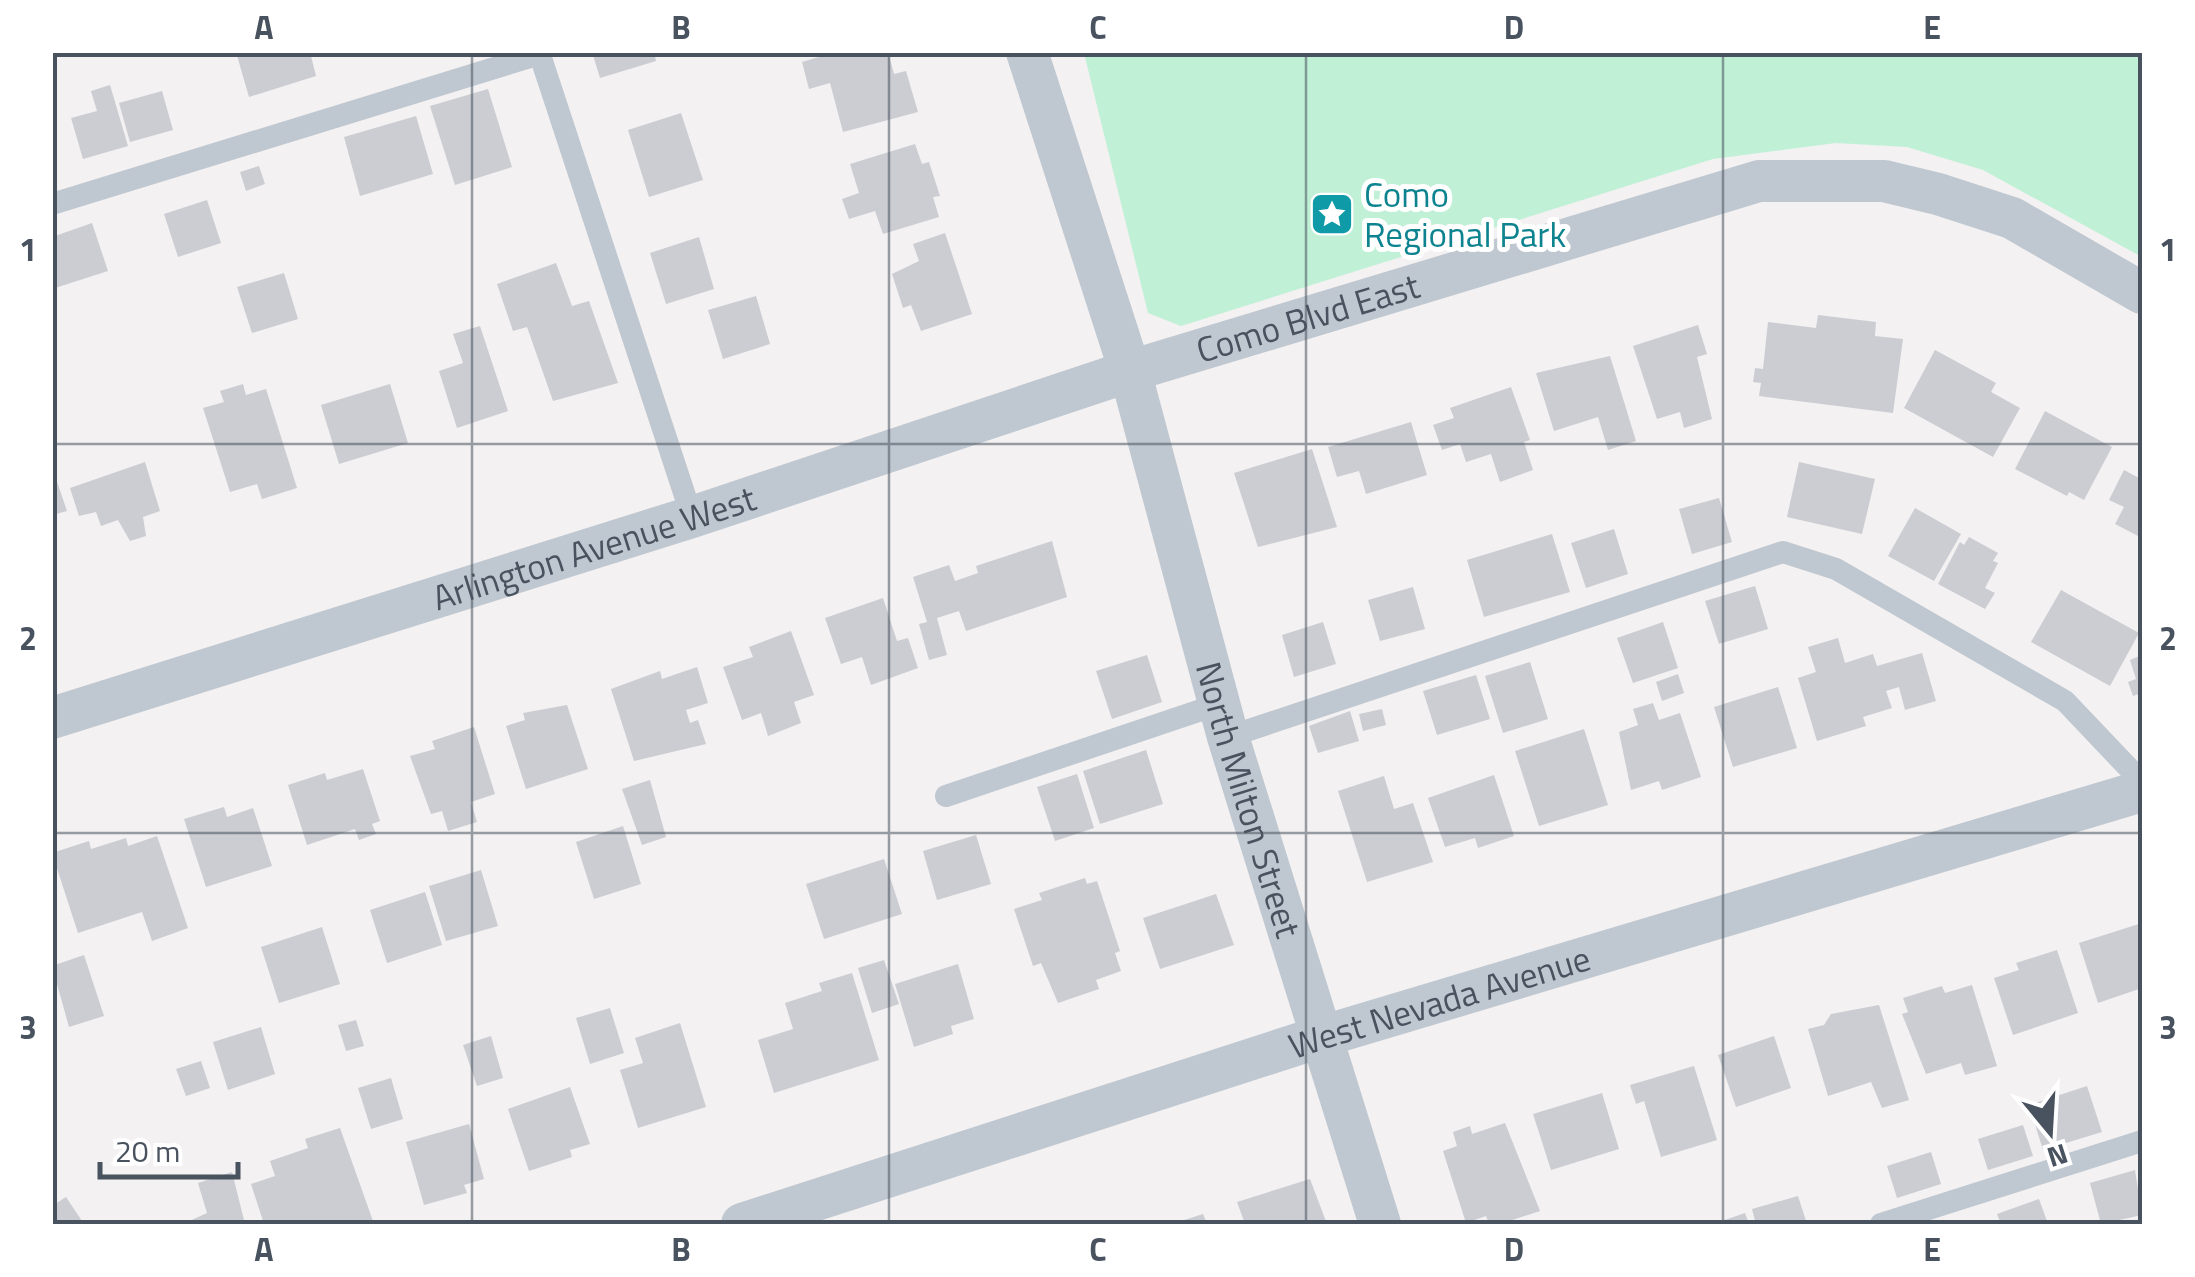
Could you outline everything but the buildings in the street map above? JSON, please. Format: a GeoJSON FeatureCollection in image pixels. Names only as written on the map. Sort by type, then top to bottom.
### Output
{"type":"FeatureCollection","features":[{"type":"Feature","properties":{"kind":"street"},"geometry":{"type":"LineString","coordinates":[[1028,52],[1130,371]]}},
{"type":"Feature","properties":{"kind":"street","name":"Como Blvd East"},"geometry":{"type":"LineString","coordinates":[[1130,371],[1759,181],[1884,181],[1938,194],[2012,218],[2142,292]]}},
{"type":"Feature","properties":{"kind":"street","name":"Arlington Avenue West"},"geometry":{"type":"LineString","coordinates":[[52,718],[692,517],[1130,371]]}},
{"type":"Feature","properties":{"kind":"street","name":"North Milton Street"},"geometry":{"type":"LineString","coordinates":[[1130,371],[1223,720],[1380,1224]]}},
{"type":"Feature","properties":{"kind":"street","name":"West Nevada Avenue"},"geometry":{"type":"LineString","coordinates":[[742,1224],[1320,1036],[2142,791]]}},
{"type":"Feature","properties":{"kind":"lane"},"geometry":{"type":"LineString","coordinates":[[52,204],[539,53],[692,517]]}},
{"type":"Feature","properties":{"kind":"lane"},"geometry":{"type":"LineString","coordinates":[[946,796],[1223,720],[1782,552],[1836,569],[2065,701],[2142,782]]}},
{"type":"Feature","properties":{"kind":"lane"},"geometry":{"type":"LineString","coordinates":[[1881,1224],[2142,1141]]}},
{"type":"Feature","properties":{"kind":"green space","name":"Como Regional Park"},"geometry":{"type":"Polygon","coordinates":[[[1084,53],[2142,53],[2142,257],[1983,170],[1907,147],[1836,143],[1713,159],[1181,326],[1148,313],[1084,53]]]}},
{"type":"Feature","properties":{"kind":"place","name":"Como Regional Park"},"geometry":{"type":"Point","coordinates":[1332,214]}}]}
